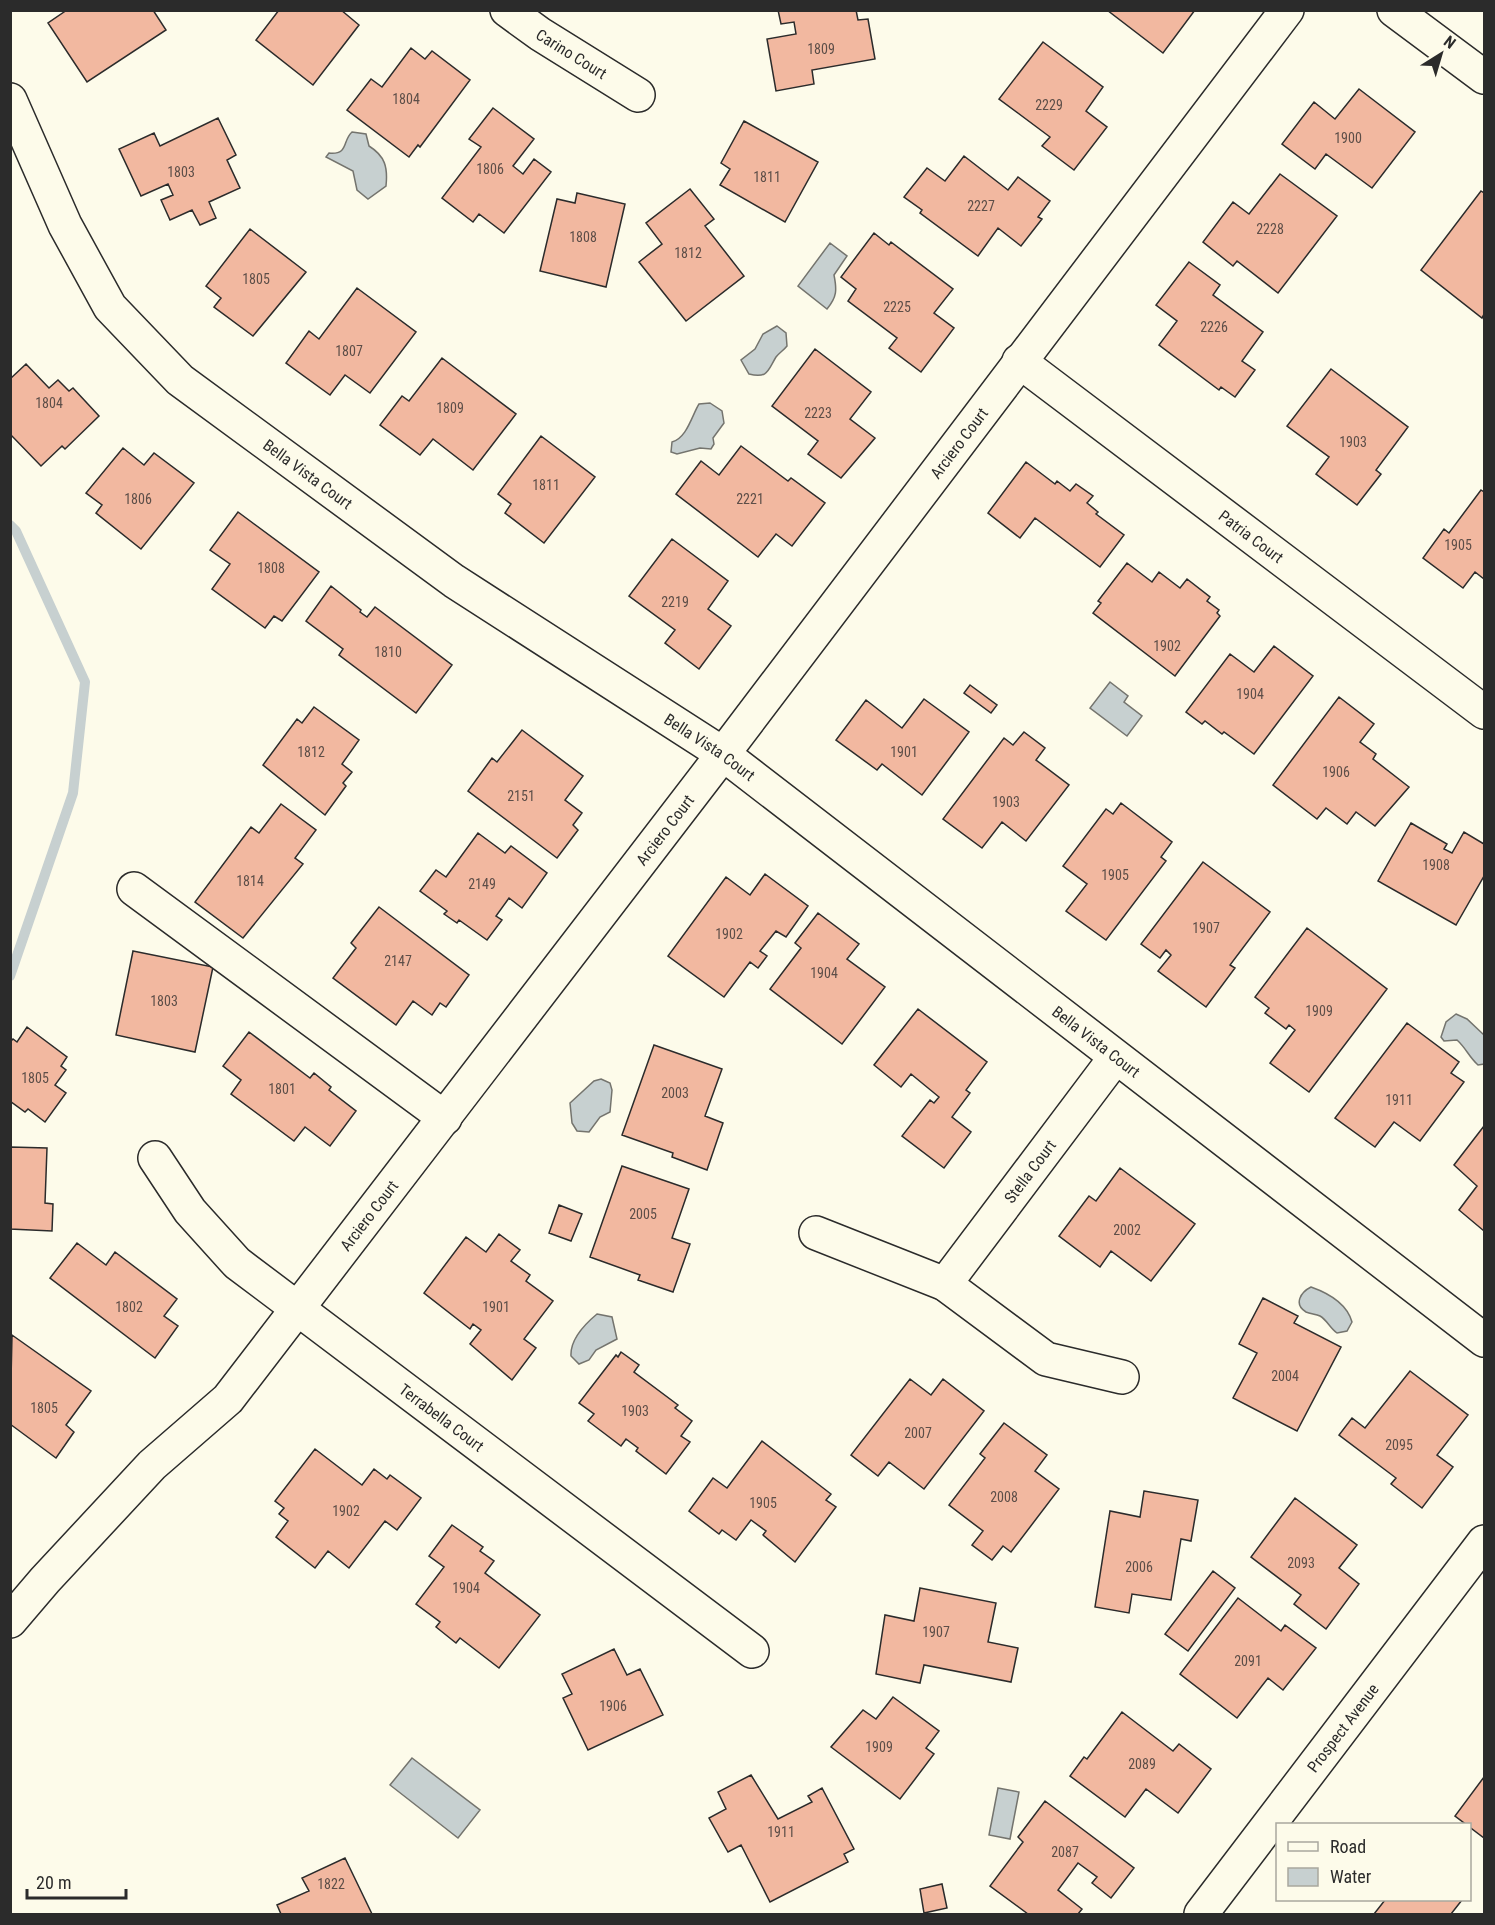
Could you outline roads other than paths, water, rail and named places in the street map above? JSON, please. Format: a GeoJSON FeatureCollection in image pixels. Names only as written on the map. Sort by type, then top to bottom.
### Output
{"type":"FeatureCollection","features":[{"type":"Feature","properties":{"kind":"street","name":"Carino Court"},"geometry":{"type":"LineString","coordinates":[[507,10],[540,34],[638,96]]}},
{"type":"Feature","properties":{"kind":"street","name":"Arciero Court"},"geometry":{"type":"LineString","coordinates":[[10,1621],[152,1465],[228,1399],[723,754],[1287,10]]}},
{"type":"Feature","properties":{"kind":"street"},"geometry":{"type":"LineString","coordinates":[[1394,10],[1485,77]]}},
{"type":"Feature","properties":{"kind":"street","name":"Bella Vista Court"},"geometry":{"type":"LineString","coordinates":[[10,100],[65,225],[110,307],[180,380],[454,581],[723,754],[1115,1058],[1485,1340]]}},
{"type":"Feature","properties":{"kind":"street","name":"Patria Court"},"geometry":{"type":"LineString","coordinates":[[1019,361],[1485,712]]}},
{"type":"Feature","properties":{"kind":"street"},"geometry":{"type":"LineString","coordinates":[[134,889],[445,1118]]}},
{"type":"Feature","properties":{"kind":"street","name":"Stella Court"},"geometry":{"type":"LineString","coordinates":[[945,1284],[1115,1058]]}},
{"type":"Feature","properties":{"kind":"street","name":"Terrabella Court"},"geometry":{"type":"LineString","coordinates":[[155,1158],[190,1211],[237,1263],[752,1651]]}},
{"type":"Feature","properties":{"kind":"street"},"geometry":{"type":"LineString","coordinates":[[816,1233],[945,1284],[1046,1359],[1122,1377]]}},
{"type":"Feature","properties":{"kind":"street","name":"Prospect Avenue"},"geometry":{"type":"LineString","coordinates":[[1201,1914],[1485,1542]]}},
{"type":"Feature","properties":{"kind":"water"},"geometry":{"type":"Polygon","coordinates":[[[352,132],[366,134],[369,146],[379,154],[386,168],[386,186],[368,199],[357,190],[353,171],[326,157],[329,153],[340,152],[352,132]]]}},
{"type":"Feature","properties":{"kind":"water"},"geometry":{"type":"Polygon","coordinates":[[[830,243],[847,256],[834,275],[835,293],[827,309],[798,286],[830,243]]]}},
{"type":"Feature","properties":{"kind":"water"},"geometry":{"type":"Polygon","coordinates":[[[777,326],[786,333],[787,346],[776,357],[767,372],[760,375],[749,374],[741,360],[755,349],[763,334],[777,326]]]}},
{"type":"Feature","properties":{"kind":"water"},"geometry":{"type":"Polygon","coordinates":[[[710,403],[722,411],[724,423],[713,438],[714,444],[711,449],[700,448],[677,454],[671,452],[672,442],[682,436],[699,404],[710,403]]]}},
{"type":"Feature","properties":{"kind":"water"},"geometry":{"type":"Polygon","coordinates":[[[1110,682],[1128,696],[1124,702],[1142,716],[1127,736],[1090,708],[1110,682]]]}},
{"type":"Feature","properties":{"kind":"water"},"geometry":{"type":"Polygon","coordinates":[[[1456,1014],[1467,1019],[1484,1035],[1484,1064],[1478,1065],[1457,1040],[1444,1041],[1441,1037],[1446,1022],[1456,1014]]]}},
{"type":"Feature","properties":{"kind":"water"},"geometry":{"type":"Polygon","coordinates":[[[601,1079],[610,1083],[612,1090],[610,1112],[600,1117],[589,1132],[577,1131],[572,1123],[570,1103],[594,1081],[601,1079]]]}},
{"type":"Feature","properties":{"kind":"water"},"geometry":{"type":"Polygon","coordinates":[[[1311,1287],[1324,1292],[1346,1310],[1352,1322],[1347,1331],[1337,1333],[1318,1315],[1302,1309],[1300,1298],[1311,1287]]]}},
{"type":"Feature","properties":{"kind":"water"},"geometry":{"type":"Polygon","coordinates":[[[597,1314],[612,1317],[617,1339],[596,1350],[589,1360],[579,1364],[571,1356],[573,1344],[583,1327],[597,1314]]]}},
{"type":"Feature","properties":{"kind":"water"},"geometry":{"type":"Polygon","coordinates":[[[412,1758],[480,1810],[458,1838],[390,1785],[412,1758]]]}},
{"type":"Feature","properties":{"kind":"water"},"geometry":{"type":"Polygon","coordinates":[[[998,1788],[1019,1792],[1010,1839],[989,1835],[998,1788]]]}},
{"type":"Feature","properties":{"kind":"waterway"},"geometry":{"type":"LineString","coordinates":[[10,525],[16,531],[85,682],[73,793],[10,976]]}}]}
